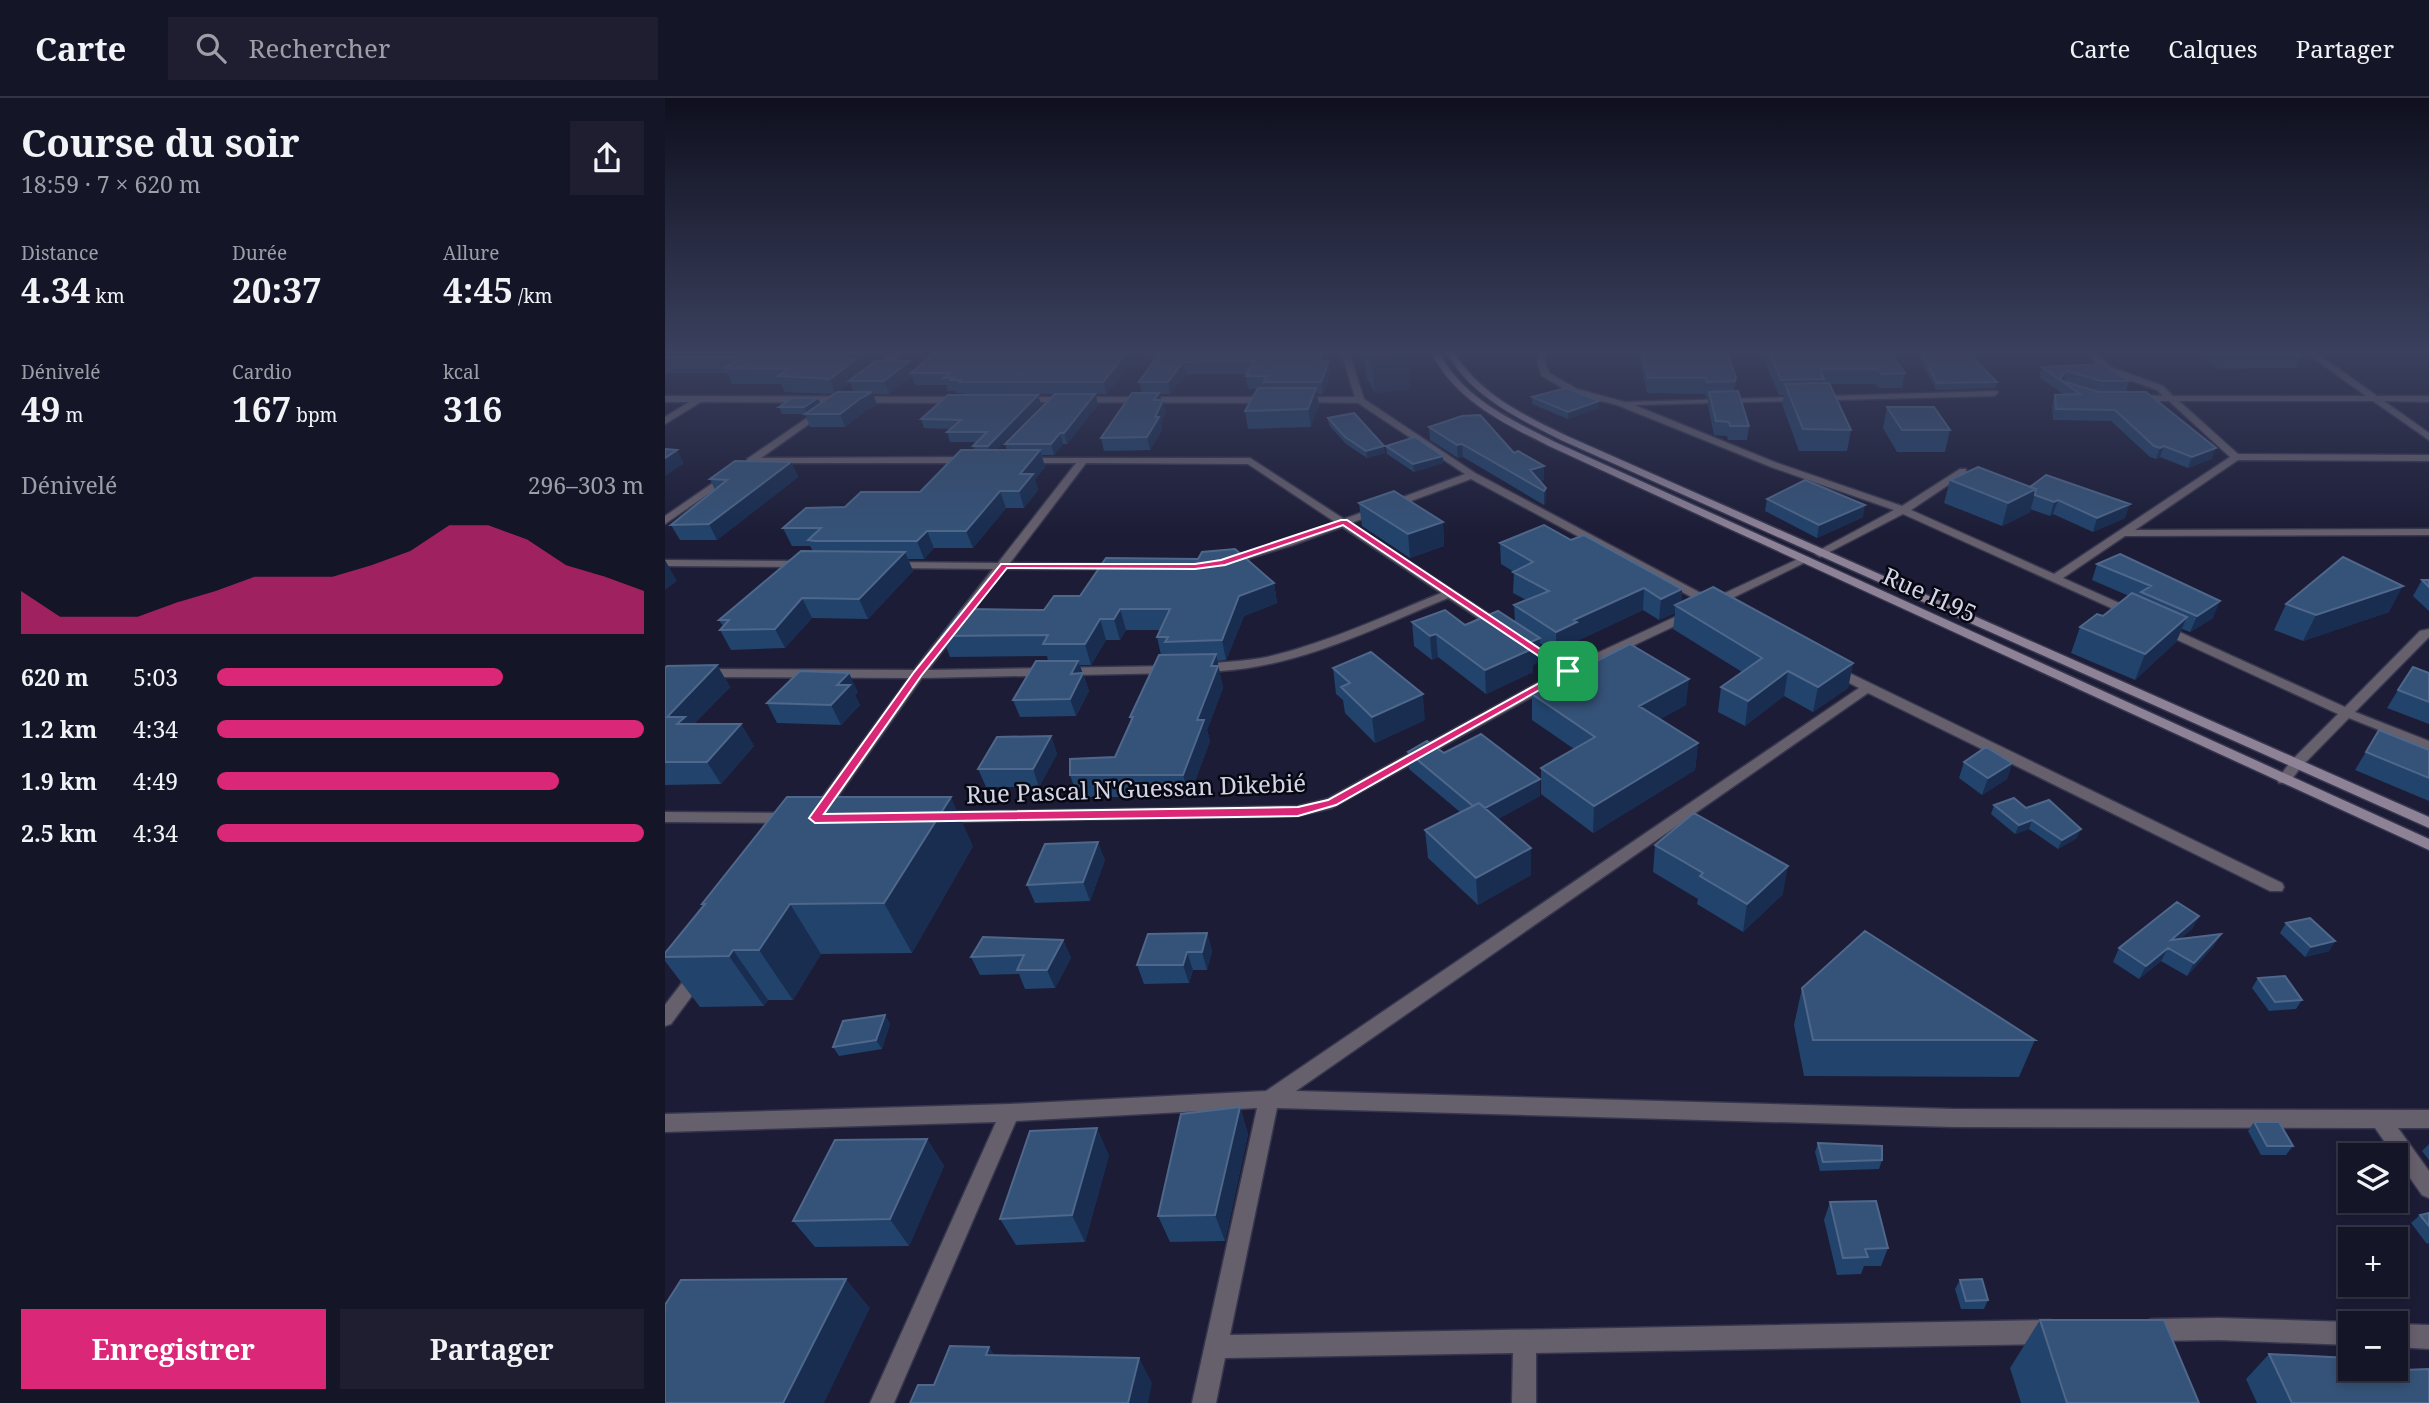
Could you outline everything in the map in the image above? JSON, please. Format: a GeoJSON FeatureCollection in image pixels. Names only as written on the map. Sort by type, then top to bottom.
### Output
{"type":"FeatureCollection","features":[{"type":"Feature","properties":{"kind":"main road","name":"Rue I195"},"geometry":{"type":"LineString","coordinates":[[1495,413],[1802,561],[2429,845]]}},
{"type":"Feature","properties":{"kind":"main road","name":"Rue I195"},"geometry":{"type":"LineString","coordinates":[[1518,413],[1820,554],[2429,823]]}},
{"type":"Feature","properties":{"kind":"street"},"geometry":{"type":"LineString","coordinates":[[665,521],[819,413]]}},
{"type":"Feature","properties":{"kind":"street"},"geometry":{"type":"LineString","coordinates":[[1379,413],[1472,475],[1718,607]]}},
{"type":"Feature","properties":{"kind":"street"},"geometry":{"type":"LineString","coordinates":[[1644,413],[1774,465],[1903,510],[2347,713],[2429,746]]}},
{"type":"Feature","properties":{"kind":"street"},"geometry":{"type":"LineString","coordinates":[[2188,413],[2236,457]]}},
{"type":"Feature","properties":{"kind":"street"},"geometry":{"type":"LineString","coordinates":[[2393,413],[2429,437]]}},
{"type":"Feature","properties":{"kind":"street"},"geometry":{"type":"LineString","coordinates":[[2056,579],[2120,533],[2236,457],[2429,457]]}},
{"type":"Feature","properties":{"kind":"street"},"geometry":{"type":"LineString","coordinates":[[750,461],[982,460]]}},
{"type":"Feature","properties":{"kind":"street"},"geometry":{"type":"LineString","coordinates":[[1008,460],[1250,461],[1568,671]]}},
{"type":"Feature","properties":{"kind":"street"},"geometry":{"type":"LineString","coordinates":[[665,817],[821,818],[918,674],[1083,460]]}},
{"type":"Feature","properties":{"kind":"street"},"geometry":{"type":"LineString","coordinates":[[1820,554],[1903,510],[1963,471]]}},
{"type":"Feature","properties":{"kind":"street"},"geometry":{"type":"LineString","coordinates":[[1209,565],[1289,543],[1472,475]]}},
{"type":"Feature","properties":{"kind":"street"},"geometry":{"type":"LineString","coordinates":[[2120,533],[2429,533]]}},
{"type":"Feature","properties":{"kind":"street","name":"Rue Pascal N'Guessan Dikebié"},"geometry":{"type":"LineString","coordinates":[[924,817],[1298,811],[1332,803],[1568,671],[1718,607],[1802,561]]}},
{"type":"Feature","properties":{"kind":"street"},"geometry":{"type":"LineString","coordinates":[[665,563],[814,564]]}},
{"type":"Feature","properties":{"kind":"street"},"geometry":{"type":"LineString","coordinates":[[882,564],[1135,567]]}},
{"type":"Feature","properties":{"kind":"street"},"geometry":{"type":"LineString","coordinates":[[692,673],[918,674],[1215,669],[1293,655],[1450,593]]}},
{"type":"Feature","properties":{"kind":"street"},"geometry":{"type":"LineString","coordinates":[[2284,780],[2296,764],[2424,634],[2429,632]]}},
{"type":"Feature","properties":{"kind":"street"},"geometry":{"type":"LineString","coordinates":[[1819,662],[1867,688],[2276,887]]}},
{"type":"Feature","properties":{"kind":"street"},"geometry":{"type":"LineString","coordinates":[[1204,1403],[1269,1099],[1867,688]]}},
{"type":"Feature","properties":{"kind":"street"},"geometry":{"type":"LineString","coordinates":[[665,1018],[706,963]]}},
{"type":"Feature","properties":{"kind":"street"},"geometry":{"type":"LineString","coordinates":[[665,1123],[1010,1113],[1269,1099],[1979,1118],[2429,1119]]}},
{"type":"Feature","properties":{"kind":"street"},"geometry":{"type":"LineString","coordinates":[[882,1403],[1010,1113]]}},
{"type":"Feature","properties":{"kind":"street"},"geometry":{"type":"LineString","coordinates":[[2380,1119],[2429,1188]]}},
{"type":"Feature","properties":{"kind":"street"},"geometry":{"type":"LineString","coordinates":[[2136,1331],[2219,1329],[2338,1334]]}},
{"type":"Feature","properties":{"kind":"street"},"geometry":{"type":"LineString","coordinates":[[1216,1347],[2067,1332]]}},
{"type":"Feature","properties":{"kind":"street"},"geometry":{"type":"LineString","coordinates":[[2408,1336],[2429,1337]]}},
{"type":"Feature","properties":{"kind":"street"},"geometry":{"type":"LineString","coordinates":[[1524,1403],[1525,1342]]}},
{"type":"Feature","properties":{"kind":"building"},"geometry":{"type":"Polygon","coordinates":[[[807,413],[841,413],[840,414],[807,413]]]}},
{"type":"Feature","properties":{"kind":"building"},"geometry":{"type":"Polygon","coordinates":[[[928,413],[1020,413],[988,446],[973,446],[987,432],[947,432],[961,420],[921,419],[928,413]]]}},
{"type":"Feature","properties":{"kind":"building"},"geometry":{"type":"Polygon","coordinates":[[[1036,413],[1080,413],[1051,444],[1005,444],[1036,413]]]}},
{"type":"Feature","properties":{"kind":"building"},"geometry":{"type":"Polygon","coordinates":[[[1118,413],[1157,413],[1155,417],[1159,417],[1147,437],[1101,438],[1118,413]]]}},
{"type":"Feature","properties":{"kind":"building"},"geometry":{"type":"Polygon","coordinates":[[[1354,413],[1384,446],[1366,451],[1345,437],[1328,418],[1354,413]]]}},
{"type":"Feature","properties":{"kind":"building"},"geometry":{"type":"Polygon","coordinates":[[[1714,413],[1745,413],[1749,426],[1730,426],[1729,422],[1716,421],[1714,413]]]}},
{"type":"Feature","properties":{"kind":"building"},"geometry":{"type":"Polygon","coordinates":[[[1797,413],[1843,413],[1851,430],[1803,429],[1797,413]]]}},
{"type":"Feature","properties":{"kind":"building"},"geometry":{"type":"Polygon","coordinates":[[[1891,413],[1938,413],[1950,430],[1902,430],[1891,413]]]}},
{"type":"Feature","properties":{"kind":"building"},"geometry":{"type":"Polygon","coordinates":[[[2118,413],[2172,413],[2216,448],[2192,457],[2164,446],[2154,446],[2118,413]]]}},
{"type":"Feature","properties":{"kind":"building"},"geometry":{"type":"Polygon","coordinates":[[[1480,415],[1514,453],[1518,451],[1544,466],[1530,470],[1546,488],[1544,491],[1462,444],[1457,445],[1429,427],[1462,416],[1480,415]]]}},
{"type":"Feature","properties":{"kind":"building"},"geometry":{"type":"Polygon","coordinates":[[[1415,437],[1443,456],[1413,464],[1386,446],[1415,437]]]}},
{"type":"Feature","properties":{"kind":"building"},"geometry":{"type":"Polygon","coordinates":[[[665,449],[677,450],[665,458],[665,449]]]}},
{"type":"Feature","properties":{"kind":"building"},"geometry":{"type":"Polygon","coordinates":[[[961,450],[1040,450],[1020,474],[1033,474],[1019,491],[1000,491],[966,531],[927,531],[917,541],[815,541],[808,540],[821,528],[783,528],[806,508],[845,507],[861,492],[920,492],[961,450]]]}},
{"type":"Feature","properties":{"kind":"building"},"geometry":{"type":"Polygon","coordinates":[[[735,461],[791,462],[709,524],[671,525],[727,480],[710,479],[735,461]]]}},
{"type":"Feature","properties":{"kind":"building"},"geometry":{"type":"Polygon","coordinates":[[[1978,467],[2036,489],[2008,503],[1950,480],[1978,467]]]}},
{"type":"Feature","properties":{"kind":"building"},"geometry":{"type":"Polygon","coordinates":[[[2046,475],[2130,504],[2097,518],[2058,500],[2054,502],[2035,495],[2036,489],[2030,487],[2046,475]]]}},
{"type":"Feature","properties":{"kind":"building"},"geometry":{"type":"Polygon","coordinates":[[[1805,480],[1865,505],[1819,525],[1767,499],[1805,480]]]}},
{"type":"Feature","properties":{"kind":"building"},"geometry":{"type":"Polygon","coordinates":[[[1394,491],[1443,522],[1408,534],[1359,503],[1394,491]]]}},
{"type":"Feature","properties":{"kind":"building"},"geometry":{"type":"Polygon","coordinates":[[[1544,525],[1571,540],[1584,535],[1682,589],[1661,599],[1644,588],[1574,620],[1577,622],[1556,632],[1514,605],[1549,591],[1513,572],[1533,562],[1500,543],[1544,525]]]}},
{"type":"Feature","properties":{"kind":"building"},"geometry":{"type":"Polygon","coordinates":[[[1235,549],[1274,583],[1239,596],[1222,640],[1165,642],[1168,637],[1157,637],[1170,609],[1120,609],[1114,619],[1100,619],[1085,644],[1043,644],[1048,635],[942,636],[961,611],[1044,610],[1054,596],[1080,596],[1106,558],[1198,559],[1202,552],[1235,549]]]}},
{"type":"Feature","properties":{"kind":"building"},"geometry":{"type":"Polygon","coordinates":[[[801,551],[905,552],[859,599],[802,598],[775,629],[720,630],[729,620],[719,620],[801,551]]]}},
{"type":"Feature","properties":{"kind":"building"},"geometry":{"type":"Polygon","coordinates":[[[2120,554],[2220,601],[2197,616],[2141,592],[2151,586],[2097,564],[2120,554]]]}},
{"type":"Feature","properties":{"kind":"building"},"geometry":{"type":"Polygon","coordinates":[[[2343,557],[2403,586],[2316,615],[2286,604],[2343,557]]]}},
{"type":"Feature","properties":{"kind":"building"},"geometry":{"type":"Polygon","coordinates":[[[1713,587],[1853,663],[1818,687],[1788,671],[1748,701],[1721,687],[1762,658],[1675,605],[1713,587]]]}},
{"type":"Feature","properties":{"kind":"building"},"geometry":{"type":"Polygon","coordinates":[[[2132,593],[2187,617],[2145,654],[2080,627],[2097,614],[2103,616],[2132,593]]]}},
{"type":"Feature","properties":{"kind":"building"},"geometry":{"type":"Polygon","coordinates":[[[1445,610],[1465,625],[1498,611],[1540,638],[1526,644],[1532,649],[1485,670],[1436,634],[1430,636],[1412,622],[1445,610]]]}},
{"type":"Feature","properties":{"kind":"building"},"geometry":{"type":"Polygon","coordinates":[[[1630,644],[1689,679],[1639,706],[1698,743],[1594,806],[1541,768],[1595,737],[1532,694],[1630,644]]]}},
{"type":"Feature","properties":{"kind":"building"},"geometry":{"type":"Polygon","coordinates":[[[1371,652],[1423,694],[1372,717],[1341,687],[1350,683],[1333,668],[1371,652]]]}},
{"type":"Feature","properties":{"kind":"building"},"geometry":{"type":"Polygon","coordinates":[[[1216,654],[1211,666],[1218,666],[1197,720],[1204,720],[1183,775],[1070,775],[1070,759],[1115,757],[1159,655],[1216,654]]]}},
{"type":"Feature","properties":{"kind":"building"},"geometry":{"type":"Polygon","coordinates":[[[1036,661],[1078,661],[1071,674],[1083,673],[1070,699],[1013,700],[1036,661]]]}},
{"type":"Feature","properties":{"kind":"building"},"geometry":{"type":"Polygon","coordinates":[[[717,665],[667,717],[685,717],[677,724],[741,724],[707,762],[665,762],[665,668],[717,665]]]}},
{"type":"Feature","properties":{"kind":"building"},"geometry":{"type":"Polygon","coordinates":[[[2413,667],[2429,673],[2429,702],[2398,690],[2413,667]]]}},
{"type":"Feature","properties":{"kind":"building"},"geometry":{"type":"Polygon","coordinates":[[[800,671],[849,673],[837,685],[850,685],[831,705],[767,703],[800,671]]]}},
{"type":"Feature","properties":{"kind":"building"},"geometry":{"type":"Polygon","coordinates":[[[2379,730],[2429,750],[2429,778],[2366,752],[2379,730]]]}},
{"type":"Feature","properties":{"kind":"building"},"geometry":{"type":"Polygon","coordinates":[[[1481,734],[1540,779],[1485,808],[1479,803],[1473,806],[1408,752],[1427,741],[1444,753],[1481,734]]]}},
{"type":"Feature","properties":{"kind":"building"},"geometry":{"type":"Polygon","coordinates":[[[1051,736],[1033,769],[978,769],[997,737],[1051,736]]]}},
{"type":"Feature","properties":{"kind":"building"},"geometry":{"type":"Polygon","coordinates":[[[1986,747],[2012,763],[1988,778],[1964,762],[1986,747]]]}},
{"type":"Feature","properties":{"kind":"building"},"geometry":{"type":"Polygon","coordinates":[[[787,797],[951,797],[884,903],[790,904],[759,950],[733,950],[729,956],[665,957],[665,953],[705,904],[702,904],[787,797]]]}},
{"type":"Feature","properties":{"kind":"building"},"geometry":{"type":"Polygon","coordinates":[[[2014,798],[2026,808],[2049,800],[2081,829],[2062,840],[2032,820],[2019,825],[1994,805],[2014,798]]]}},
{"type":"Feature","properties":{"kind":"building"},"geometry":{"type":"Polygon","coordinates":[[[1479,803],[1531,848],[1476,878],[1425,830],[1479,803]]]}},
{"type":"Feature","properties":{"kind":"building"},"geometry":{"type":"Polygon","coordinates":[[[1694,813],[1788,866],[1747,904],[1700,876],[1703,873],[1655,845],[1694,813]]]}},
{"type":"Feature","properties":{"kind":"building"},"geometry":{"type":"Polygon","coordinates":[[[1098,842],[1083,882],[1027,885],[1045,844],[1098,842]]]}},
{"type":"Feature","properties":{"kind":"building"},"geometry":{"type":"Polygon","coordinates":[[[2177,902],[2199,916],[2171,940],[2221,934],[2194,963],[2168,948],[2146,966],[2119,948],[2177,902]]]}},
{"type":"Feature","properties":{"kind":"building"},"geometry":{"type":"Polygon","coordinates":[[[2310,918],[2335,941],[2311,947],[2286,923],[2310,918]]]}},
{"type":"Feature","properties":{"kind":"building"},"geometry":{"type":"Polygon","coordinates":[[[1865,931],[2035,1040],[1813,1040],[1802,988],[1865,931]]]}},
{"type":"Feature","properties":{"kind":"building"},"geometry":{"type":"Polygon","coordinates":[[[1207,933],[1202,952],[1187,952],[1183,965],[1137,965],[1148,934],[1207,933]]]}},
{"type":"Feature","properties":{"kind":"building"},"geometry":{"type":"Polygon","coordinates":[[[983,937],[1063,940],[1047,970],[1017,970],[1024,955],[971,957],[983,937]]]}},
{"type":"Feature","properties":{"kind":"building"},"geometry":{"type":"Polygon","coordinates":[[[2285,976],[2302,1000],[2275,1002],[2258,978],[2285,976]]]}},
{"type":"Feature","properties":{"kind":"building"},"geometry":{"type":"Polygon","coordinates":[[[885,1015],[876,1040],[833,1047],[843,1021],[885,1015]]]}},
{"type":"Feature","properties":{"kind":"building"},"geometry":{"type":"Polygon","coordinates":[[[1240,1107],[1215,1215],[1158,1216],[1181,1114],[1240,1107]]]}},
{"type":"Feature","properties":{"kind":"building"},"geometry":{"type":"Polygon","coordinates":[[[2254,1122],[2279,1122],[2293,1146],[2267,1146],[2254,1122]]]}},
{"type":"Feature","properties":{"kind":"building"},"geometry":{"type":"Polygon","coordinates":[[[1097,1128],[1072,1215],[1000,1219],[1030,1131],[1097,1128]]]}},
{"type":"Feature","properties":{"kind":"building"},"geometry":{"type":"Polygon","coordinates":[[[927,1139],[890,1219],[793,1221],[835,1140],[927,1139]]]}},
{"type":"Feature","properties":{"kind":"building"},"geometry":{"type":"Polygon","coordinates":[[[1818,1143],[1882,1146],[1882,1160],[1823,1162],[1818,1143]]]}},
{"type":"Feature","properties":{"kind":"building"},"geometry":{"type":"Polygon","coordinates":[[[1876,1201],[1888,1248],[1865,1249],[1868,1257],[1843,1258],[1830,1202],[1876,1201]]]}},
{"type":"Feature","properties":{"kind":"building"},"geometry":{"type":"Polygon","coordinates":[[[2429,1213],[2429,1226],[2420,1215],[2429,1213]]]}},
{"type":"Feature","properties":{"kind":"building"},"geometry":{"type":"Polygon","coordinates":[[[846,1279],[783,1403],[665,1403],[665,1305],[681,1280],[846,1279]]]}},
{"type":"Feature","properties":{"kind":"building"},"geometry":{"type":"Polygon","coordinates":[[[1982,1279],[1988,1300],[1966,1301],[1960,1280],[1982,1279]]]}},
{"type":"Feature","properties":{"kind":"building"},"geometry":{"type":"Polygon","coordinates":[[[2040,1320],[2164,1320],[2199,1403],[2067,1403],[2040,1320]]]}},
{"type":"Feature","properties":{"kind":"building"},"geometry":{"type":"Polygon","coordinates":[[[950,1346],[989,1347],[986,1355],[1139,1358],[1128,1403],[910,1403],[918,1385],[934,1385],[950,1346]]]}},
{"type":"Feature","properties":{"kind":"building"},"geometry":{"type":"Polygon","coordinates":[[[2269,1354],[2338,1357],[2338,1381],[2408,1381],[2408,1370],[2429,1369],[2429,1403],[2292,1403],[2269,1354]]]}},
{"type":"Feature","properties":{"kind":"route"},"geometry":{"type":"LineString","coordinates":[[1344,522],[1568,671],[1332,803],[1298,811],[815,818],[918,674],[1004,565],[1195,567],[1222,563],[1289,543],[1344,522]]}}]}
